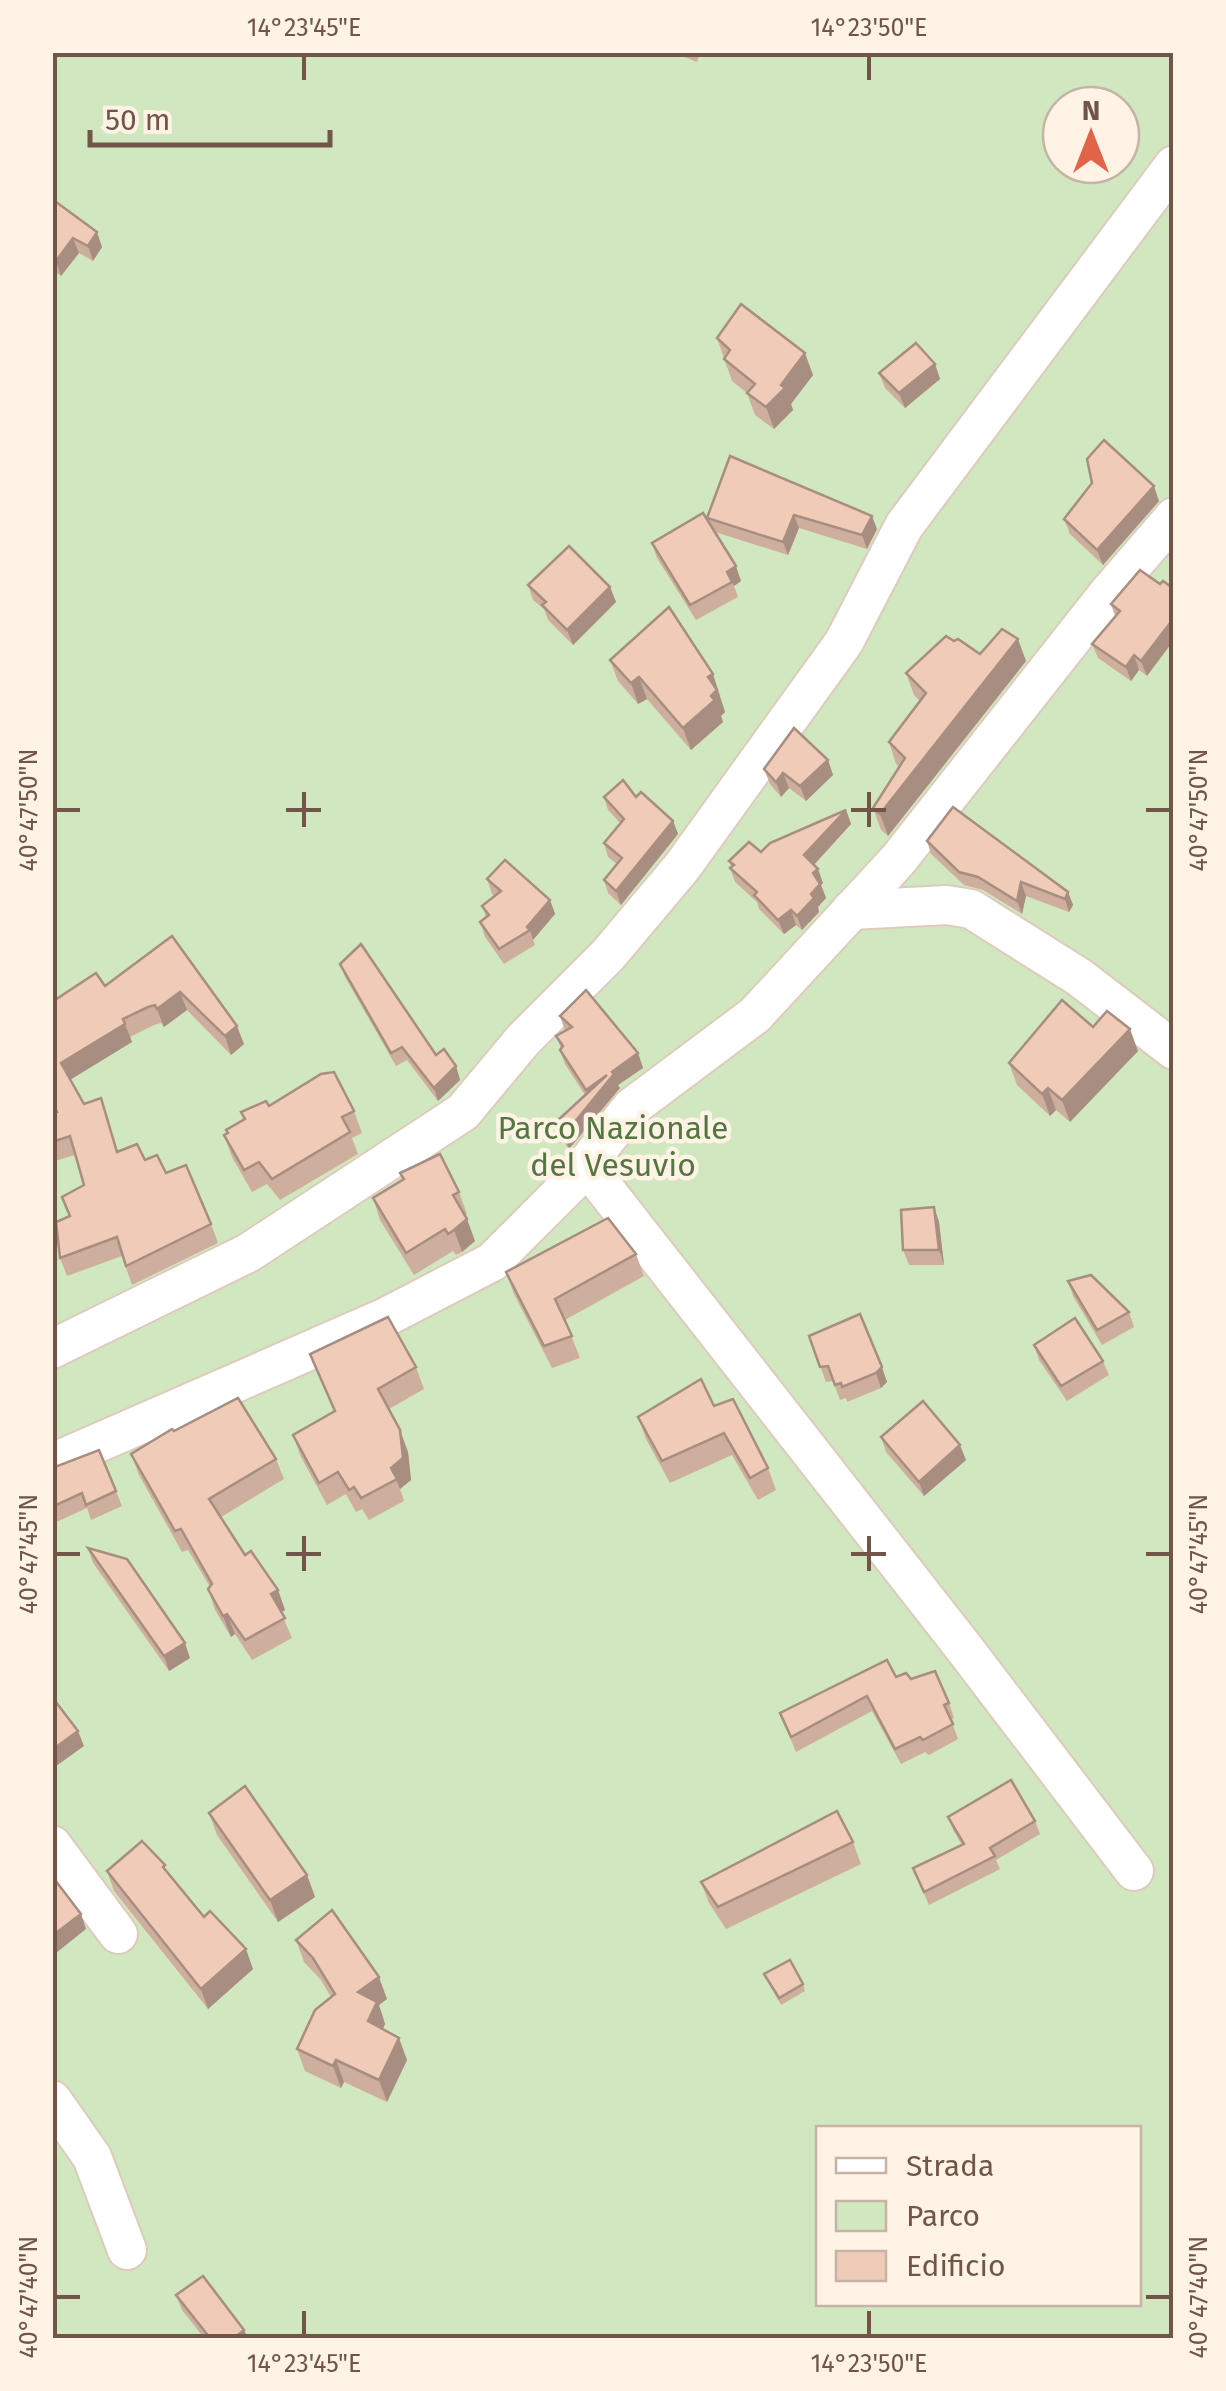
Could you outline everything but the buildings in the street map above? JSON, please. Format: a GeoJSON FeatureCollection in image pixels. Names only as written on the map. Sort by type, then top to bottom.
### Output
{"type":"FeatureCollection","features":[{"type":"Feature","properties":{"kind":"street"},"geometry":{"type":"LineString","coordinates":[[52,1349],[248,1253],[463,1112],[522,1040],[608,954],[682,867],[844,642],[904,526],[1174,165]]}},
{"type":"Feature","properties":{"kind":"street"},"geometry":{"type":"LineString","coordinates":[[52,1463],[384,1318],[492,1262],[586,1165],[632,1107],[755,1014],[898,860],[1106,596],[1174,517]]}},
{"type":"Feature","properties":{"kind":"street"},"geometry":{"type":"LineString","coordinates":[[851,910],[948,905],[972,908],[1079,976],[1174,1050]]}},
{"type":"Feature","properties":{"kind":"street"},"geometry":{"type":"LineString","coordinates":[[586,1165],[1134,1871]]}},
{"type":"Feature","properties":{"kind":"street"},"geometry":{"type":"LineString","coordinates":[[52,1845],[118,1934]]}},
{"type":"Feature","properties":{"kind":"street"},"geometry":{"type":"LineString","coordinates":[[52,2100],[92,2157],[127,2250]]}},
{"type":"Feature","properties":{"kind":"green space","name":"Parco Nazionale del Vesuvio"},"geometry":{"type":"Polygon","coordinates":[[[53,53],[1173,53],[1173,2338],[53,2338],[53,53]]]}}]}
